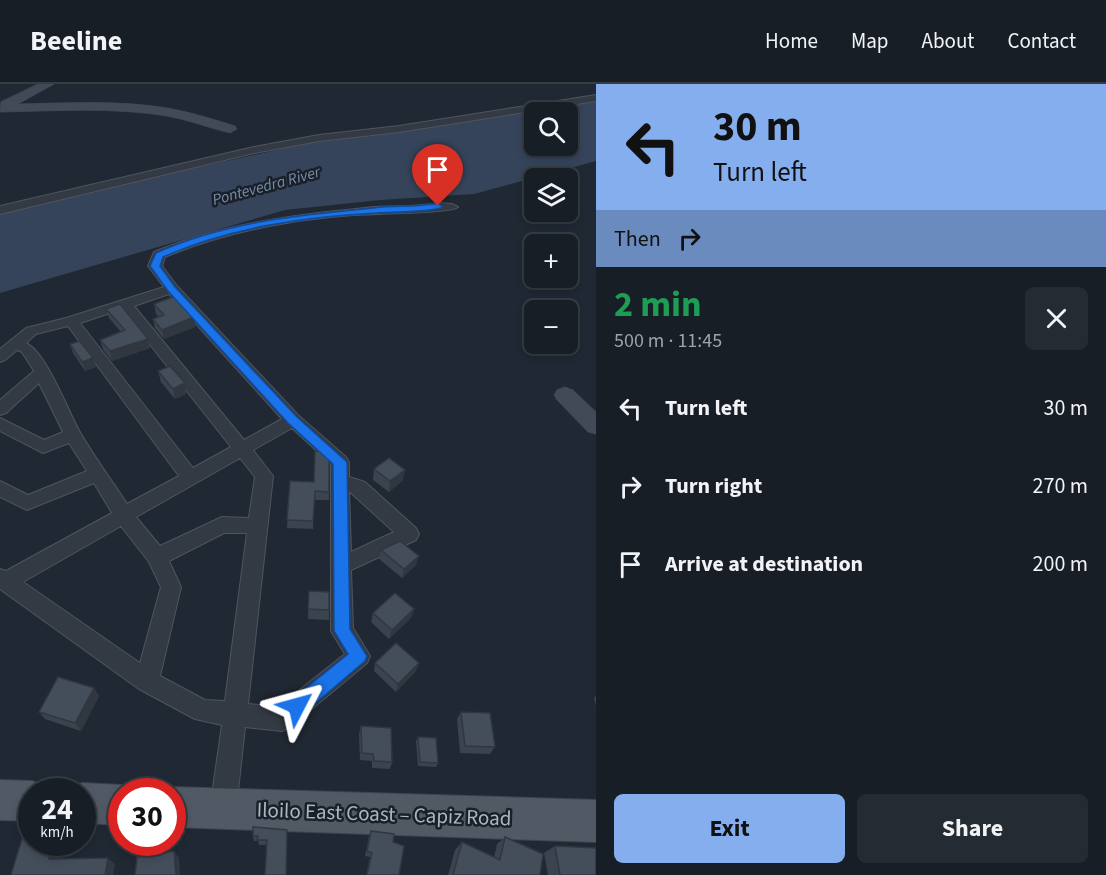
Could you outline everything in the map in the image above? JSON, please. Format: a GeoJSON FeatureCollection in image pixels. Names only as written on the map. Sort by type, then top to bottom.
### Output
{"type":"FeatureCollection","features":[{"type":"Feature","properties":{"kind":"main road"},"geometry":{"type":"LineString","coordinates":[[0,108],[48,84]]}},
{"type":"Feature","properties":{"kind":"main road"},"geometry":{"type":"LineString","coordinates":[[0,108],[150,111],[189,116],[230,129]]}},
{"type":"Feature","properties":{"kind":"main road"},"geometry":{"type":"LineString","coordinates":[[565,396],[596,426]]}},
{"type":"Feature","properties":{"kind":"main road"},"geometry":{"type":"LineString","coordinates":[[0,800],[18,801]]}},
{"type":"Feature","properties":{"kind":"main road","name":"Iloilo East Coast – Capiz Road"},"geometry":{"type":"LineString","coordinates":[[186,808],[596,821]]}},
{"type":"Feature","properties":{"kind":"street"},"geometry":{"type":"LineString","coordinates":[[0,210],[255,150],[308,140],[399,129],[596,98]]}},
{"type":"Feature","properties":{"kind":"street"},"geometry":{"type":"LineString","coordinates":[[293,420],[2,580],[147,681],[203,711],[282,719],[359,656],[342,631],[340,462],[293,420],[172,289],[155,266],[159,255],[185,244],[287,219],[379,210],[452,207]]}},
{"type":"Feature","properties":{"kind":"street"},"geometry":{"type":"LineString","coordinates":[[0,357],[31,331],[172,289]]}},
{"type":"Feature","properties":{"kind":"street"},"geometry":{"type":"LineString","coordinates":[[125,304],[264,476],[223,809]]}},
{"type":"Feature","properties":{"kind":"street"},"geometry":{"type":"LineString","coordinates":[[70,321],[190,477]]}},
{"type":"Feature","properties":{"kind":"street"},"geometry":{"type":"LineString","coordinates":[[17,344],[27,349],[42,372],[73,435],[123,514],[157,557],[171,587],[147,681]]}},
{"type":"Feature","properties":{"kind":"street"},"geometry":{"type":"LineString","coordinates":[[0,409],[42,372]]}},
{"type":"Feature","properties":{"kind":"street"},"geometry":{"type":"LineString","coordinates":[[0,424],[43,447],[73,435]]}},
{"type":"Feature","properties":{"kind":"street"},"geometry":{"type":"LineString","coordinates":[[0,488],[27,503],[98,474]]}},
{"type":"Feature","properties":{"kind":"street"},"geometry":{"type":"LineString","coordinates":[[341,481],[359,488],[409,534],[341,566]]}},
{"type":"Feature","properties":{"kind":"street"},"geometry":{"type":"LineString","coordinates":[[157,557],[222,525],[258,526]]}},
{"type":"Feature","properties":{"kind":"water","name":"Pontevedra River"},"geometry":{"type":"Polygon","coordinates":[[[596,100],[596,161],[570,168],[524,168],[524,180],[474,194],[380,200],[285,210],[0,293],[0,211],[308,143],[524,111],[524,156],[578,156],[578,103],[596,100]]]}},
{"type":"Feature","properties":{"kind":"building"},"geometry":{"type":"Polygon","coordinates":[[[175,296],[194,317],[162,330],[153,319],[164,315],[154,304],[175,296]]]}},
{"type":"Feature","properties":{"kind":"building"},"geometry":{"type":"Polygon","coordinates":[[[120,304],[148,339],[110,351],[100,340],[125,330],[106,309],[120,304]]]}},
{"type":"Feature","properties":{"kind":"building"},"geometry":{"type":"Polygon","coordinates":[[[80,341],[93,358],[82,362],[70,344],[80,341]]]}},
{"type":"Feature","properties":{"kind":"building"},"geometry":{"type":"Polygon","coordinates":[[[170,366],[185,383],[173,389],[158,371],[170,366]]]}},
{"type":"Feature","properties":{"kind":"building"},"geometry":{"type":"Polygon","coordinates":[[[315,451],[323,451],[329,457],[329,492],[315,491],[313,521],[287,520],[290,481],[314,482],[315,451]]]}},
{"type":"Feature","properties":{"kind":"building"},"geometry":{"type":"Polygon","coordinates":[[[389,458],[405,470],[390,481],[374,469],[389,458]]]}},
{"type":"Feature","properties":{"kind":"building"},"geometry":{"type":"Polygon","coordinates":[[[400,541],[419,556],[404,569],[381,550],[400,541]]]}},
{"type":"Feature","properties":{"kind":"building"},"geometry":{"type":"Polygon","coordinates":[[[309,591],[329,592],[329,610],[308,609],[309,591]]]}},
{"type":"Feature","properties":{"kind":"building"},"geometry":{"type":"Polygon","coordinates":[[[395,593],[414,609],[392,630],[373,613],[395,593]]]}},
{"type":"Feature","properties":{"kind":"building"},"geometry":{"type":"Polygon","coordinates":[[[396,643],[419,663],[398,684],[375,663],[396,643]]]}},
{"type":"Feature","properties":{"kind":"building"},"geometry":{"type":"Polygon","coordinates":[[[58,677],[94,688],[75,723],[39,712],[58,677]]]}},
{"type":"Feature","properties":{"kind":"building"},"geometry":{"type":"Polygon","coordinates":[[[461,712],[490,713],[495,747],[465,746],[461,712]]]}},
{"type":"Feature","properties":{"kind":"building"},"geometry":{"type":"Polygon","coordinates":[[[361,726],[391,728],[392,762],[374,761],[373,754],[362,753],[361,726]]]}},
{"type":"Feature","properties":{"kind":"building"},"geometry":{"type":"Polygon","coordinates":[[[418,737],[436,738],[438,763],[420,762],[418,737]]]}},
{"type":"Feature","properties":{"kind":"building"},"geometry":{"type":"Polygon","coordinates":[[[253,827],[287,830],[286,875],[265,875],[267,840],[257,840],[258,836],[253,836],[253,827]]]}},
{"type":"Feature","properties":{"kind":"building"},"geometry":{"type":"Polygon","coordinates":[[[371,831],[394,834],[393,842],[404,846],[399,875],[367,875],[372,853],[367,851],[371,831]]]}},
{"type":"Feature","properties":{"kind":"building"},"geometry":{"type":"Polygon","coordinates":[[[505,837],[543,854],[540,875],[453,875],[462,842],[500,860],[505,837]]]}},
{"type":"Feature","properties":{"kind":"building"},"geometry":{"type":"Polygon","coordinates":[[[555,846],[596,848],[596,875],[560,875],[555,846]]]}},
{"type":"Feature","properties":{"kind":"building"},"geometry":{"type":"Polygon","coordinates":[[[18,852],[18,856],[50,856],[49,859],[108,858],[105,875],[11,875],[18,852]]]}},
{"type":"Feature","properties":{"kind":"building"},"geometry":{"type":"Polygon","coordinates":[[[174,856],[176,875],[135,875],[137,857],[174,856]]]}},
{"type":"Feature","properties":{"kind":"route"},"geometry":{"type":"LineString","coordinates":[[297,706],[359,656],[342,631],[340,462],[293,420],[172,289],[155,266],[159,255],[185,244],[239,229],[287,219],[379,210],[419,210],[438,206]]}}]}
